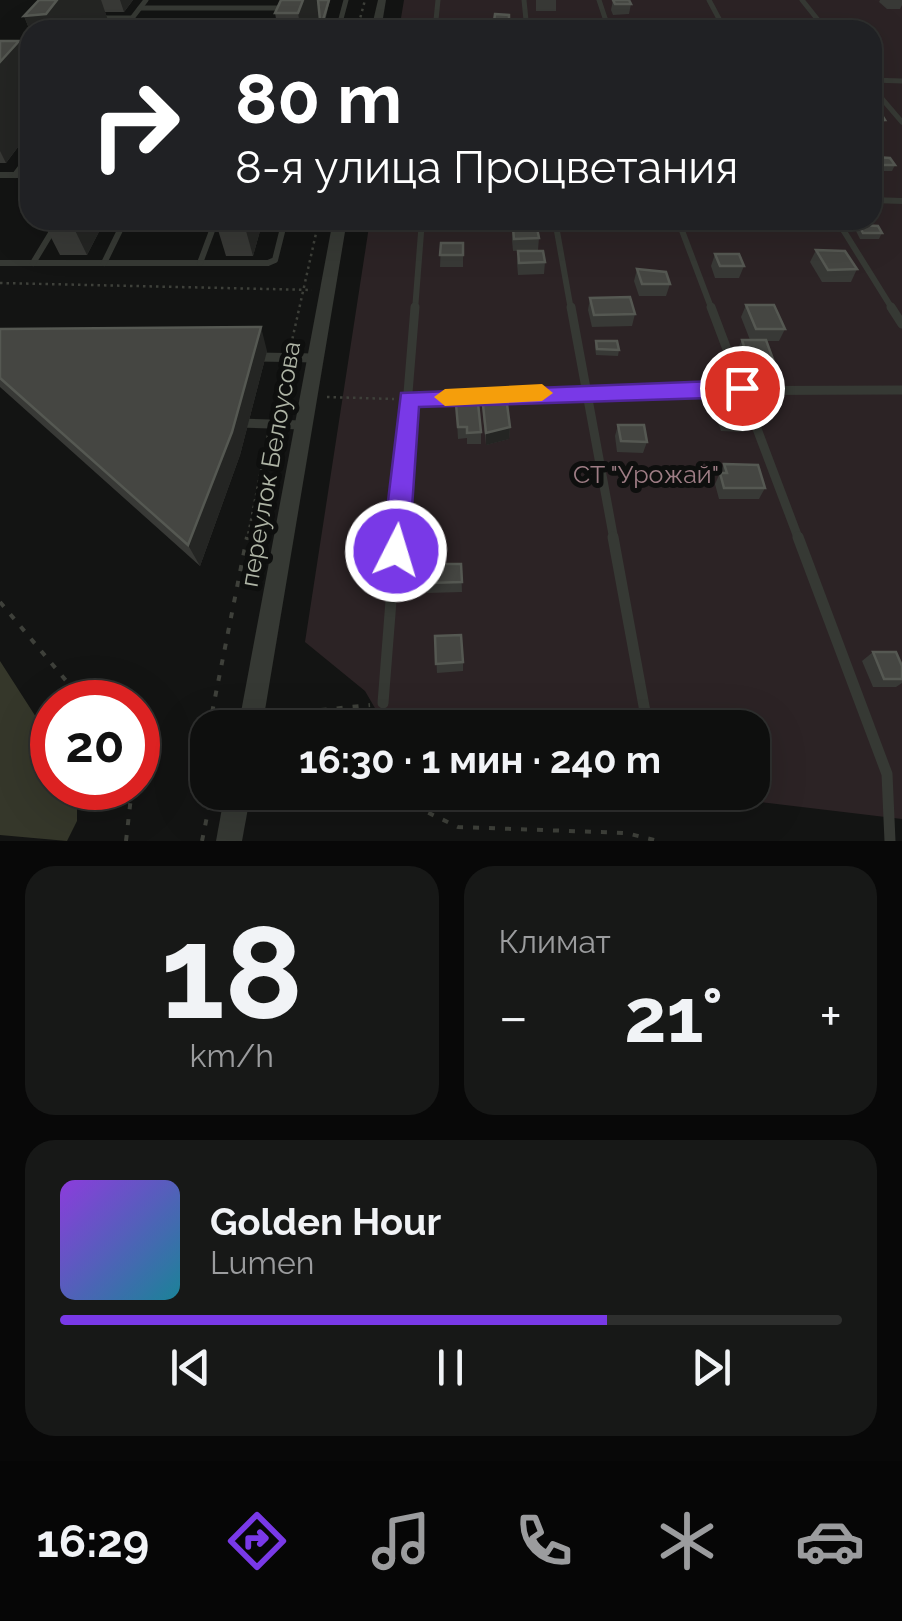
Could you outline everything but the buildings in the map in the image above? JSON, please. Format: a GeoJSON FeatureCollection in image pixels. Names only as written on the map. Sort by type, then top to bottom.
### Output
{"type":"FeatureCollection","features":[{"type":"Feature","properties":{"kind":"street","name":"переулок Белоусова"},"geometry":{"type":"LineString","coordinates":[[253,710],[338,230]]}},
{"type":"Feature","properties":{"kind":"street"},"geometry":{"type":"LineString","coordinates":[[230,841],[235,810]]}},
{"type":"Feature","properties":{"kind":"lane"},"geometry":{"type":"LineString","coordinates":[[95,9],[88,18],[132,18],[146,0]]}},
{"type":"Feature","properties":{"kind":"lane"},"geometry":{"type":"LineString","coordinates":[[193,8],[198,0]]}},
{"type":"Feature","properties":{"kind":"lane"},"geometry":{"type":"LineString","coordinates":[[237,8],[241,0]]}},
{"type":"Feature","properties":{"kind":"lane"},"geometry":{"type":"LineString","coordinates":[[802,0],[818,20]]}},
{"type":"Feature","properties":{"kind":"lane"},"geometry":{"type":"LineString","coordinates":[[292,20],[299,1]]}},
{"type":"Feature","properties":{"kind":"lane"},"geometry":{"type":"LineString","coordinates":[[140,8],[296,8]]}},
{"type":"Feature","properties":{"kind":"lane"},"geometry":{"type":"LineString","coordinates":[[882,96],[902,122]]}},
{"type":"Feature","properties":{"kind":"lane"},"geometry":{"type":"LineString","coordinates":[[15,175],[20,168]]}},
{"type":"Feature","properties":{"kind":"lane"},"geometry":{"type":"LineString","coordinates":[[0,175],[20,175]]}},
{"type":"Feature","properties":{"kind":"lane"},"geometry":{"type":"LineString","coordinates":[[33,263],[53,230]]}},
{"type":"Feature","properties":{"kind":"lane"},"geometry":{"type":"LineString","coordinates":[[104,263],[121,230]]}},
{"type":"Feature","properties":{"kind":"lane"},"geometry":{"type":"LineString","coordinates":[[200,263],[212,230]]}},
{"type":"Feature","properties":{"kind":"lane"},"geometry":{"type":"LineString","coordinates":[[0,263],[273,262],[282,230]]}},
{"type":"Feature","properties":{"kind":"lane"},"geometry":{"type":"LineString","coordinates":[[382,703],[421,230]]}},
{"type":"Feature","properties":{"kind":"lane"},"geometry":{"type":"LineString","coordinates":[[556,230],[645,710]]}},
{"type":"Feature","properties":{"kind":"lane"},"geometry":{"type":"LineString","coordinates":[[682,230],[887,774],[890,841]]}},
{"type":"Feature","properties":{"kind":"lane"},"geometry":{"type":"LineString","coordinates":[[843,230],[902,324]]}},
{"type":"Feature","properties":{"kind":"lane"},"geometry":{"type":"LineString","coordinates":[[254,356],[316,358]]}},
{"type":"Feature","properties":{"kind":"lane"},"geometry":{"type":"LineString","coordinates":[[409,399],[583,390],[902,390]]}},
{"type":"Feature","properties":{"kind":"lane"},"geometry":{"type":"LineString","coordinates":[[232,423],[305,426]]}},
{"type":"Feature","properties":{"kind":"path"},"geometry":{"type":"LineString","coordinates":[[212,710],[270,424],[317,230]]}},
{"type":"Feature","properties":{"kind":"path"},"geometry":{"type":"LineString","coordinates":[[0,283],[328,290]]}},
{"type":"Feature","properties":{"kind":"path"},"geometry":{"type":"LineString","coordinates":[[310,396],[409,399]]}},
{"type":"Feature","properties":{"kind":"path"},"geometry":{"type":"LineString","coordinates":[[0,602],[66,680]]}},
{"type":"Feature","properties":{"kind":"path"},"geometry":{"type":"LineString","coordinates":[[334,710],[382,703]]}},
{"type":"Feature","properties":{"kind":"path"},"geometry":{"type":"LineString","coordinates":[[126,841],[130,810]]}},
{"type":"Feature","properties":{"kind":"path"},"geometry":{"type":"LineString","coordinates":[[202,841],[208,810]]}},
{"type":"Feature","properties":{"kind":"path"},"geometry":{"type":"LineString","coordinates":[[422,810],[458,827],[626,833],[658,841]]}},
{"type":"Feature","properties":{"kind":"green space","name":"СТ \"Урожай\""},"geometry":{"type":"Polygon","coordinates":[[[404,0],[902,0],[902,819],[770,803],[770,710],[376,710],[365,691],[305,642],[368,230],[882,230],[882,20],[401,20],[404,0]]]}},
{"type":"Feature","properties":{"kind":"shaded area"},"geometry":{"type":"Polygon","coordinates":[[[0,661],[30,708],[30,810],[77,810],[77,821],[67,841],[0,835],[0,661]]]}},
{"type":"Feature","properties":{"kind":"slow traffic"},"geometry":{"type":"LineString","coordinates":[[445,397],[542,393]]}},
{"type":"Feature","properties":{"kind":"route"},"geometry":{"type":"LineString","coordinates":[[396,551],[409,399],[583,390],[742,388]]}}]}
